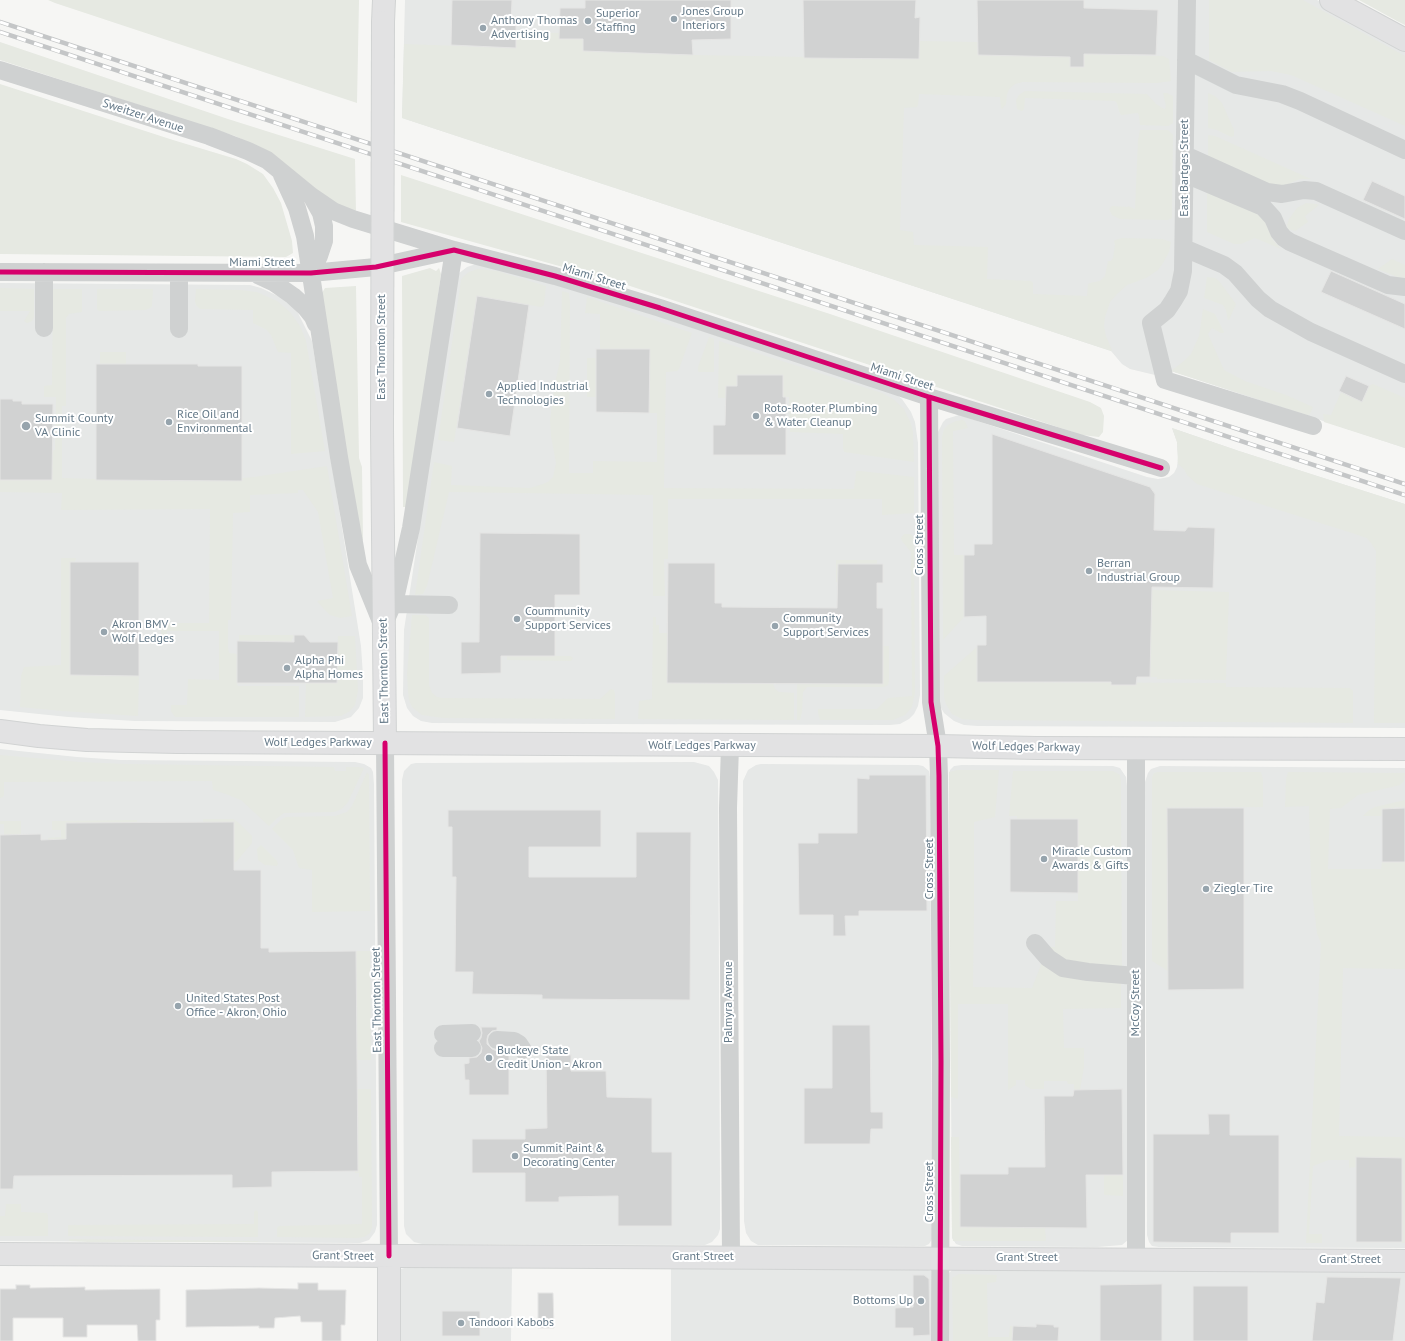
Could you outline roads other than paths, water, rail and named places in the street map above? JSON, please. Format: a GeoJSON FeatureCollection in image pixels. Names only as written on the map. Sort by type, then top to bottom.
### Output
{"type":"FeatureCollection","features":[{"type":"Feature","properties":{"kind":"main road","name":"East Thornton Street"},"geometry":{"type":"LineString","coordinates":[[384,0],[382,429],[385,743]]}},
{"type":"Feature","properties":{"kind":"main road"},"geometry":{"type":"LineString","coordinates":[[1331,0],[1405,40]]}},
{"type":"Feature","properties":{"kind":"main road","name":"Wolf Ledges Parkway"},"geometry":{"type":"LineString","coordinates":[[0,731],[87,740],[184,742],[938,746],[1037,748],[1405,748]]}},
{"type":"Feature","properties":{"kind":"main road","name":"Grant Street"},"geometry":{"type":"LineString","coordinates":[[0,1254],[1136,1258],[1405,1261]]}},
{"type":"Feature","properties":{"kind":"main road","name":"East Thornton Street"},"geometry":{"type":"LineString","coordinates":[[389,1256],[389,1341]]}},
{"type":"Feature","properties":{"kind":"street","name":"East Bartges Street"},"geometry":{"type":"LineString","coordinates":[[1187,0],[1183,271],[1179,291],[1167,310],[1151,323],[1165,380],[1313,426]]}},
{"type":"Feature","properties":{"kind":"street"},"geometry":{"type":"LineString","coordinates":[[1186,60],[1236,85],[1282,94],[1300,101],[1405,150]]}},
{"type":"Feature","properties":{"kind":"street","name":"Sweitzer Avenue"},"geometry":{"type":"LineString","coordinates":[[0,70],[242,148],[267,160],[281,173],[333,211],[353,219],[454,250]]}},
{"type":"Feature","properties":{"kind":"street"},"geometry":{"type":"LineString","coordinates":[[1185,155],[1267,192],[1282,194],[1304,190],[1316,191],[1405,232]]}},
{"type":"Feature","properties":{"kind":"street","name":"Sweitzer Avenue"},"geometry":{"type":"LineString","coordinates":[[281,173],[297,208],[305,236],[320,334]]}},
{"type":"Feature","properties":{"kind":"street"},"geometry":{"type":"LineString","coordinates":[[1185,174],[1263,207],[1272,218],[1279,232],[1290,242],[1388,285],[1405,287]]}},
{"type":"Feature","properties":{"kind":"street"},"geometry":{"type":"LineString","coordinates":[[311,196],[321,213],[324,226],[324,241],[311,273]]}},
{"type":"Feature","properties":{"kind":"street"},"geometry":{"type":"LineString","coordinates":[[1184,248],[1224,265],[1235,273],[1258,299],[1270,309],[1311,332],[1405,374]]}},
{"type":"Feature","properties":{"kind":"street"},"geometry":{"type":"LineString","coordinates":[[383,626],[395,599],[411,528],[454,250]]}},
{"type":"Feature","properties":{"kind":"street","name":"Miami Street"},"geometry":{"type":"LineString","coordinates":[[0,272],[311,273],[376,267],[454,250],[555,276],[630,298],[929,397],[1161,468]]}},
{"type":"Feature","properties":{"kind":"street"},"geometry":{"type":"LineString","coordinates":[[44,272],[44,328]]}},
{"type":"Feature","properties":{"kind":"street"},"geometry":{"type":"LineString","coordinates":[[179,273],[179,329]]}},
{"type":"Feature","properties":{"kind":"street"},"geometry":{"type":"LineString","coordinates":[[255,273],[273,282],[294,296],[305,306],[313,317],[320,334],[339,457],[358,565],[383,626]]}},
{"type":"Feature","properties":{"kind":"street","name":"Cross Street"},"geometry":{"type":"LineString","coordinates":[[929,397],[931,702],[938,746],[941,1054],[940,1341]]}},
{"type":"Feature","properties":{"kind":"street"},"geometry":{"type":"LineString","coordinates":[[393,604],[449,605]]}},
{"type":"Feature","properties":{"kind":"street","name":"East Thornton Street"},"geometry":{"type":"LineString","coordinates":[[385,743],[389,1256]]}},
{"type":"Feature","properties":{"kind":"street","name":"Palmyra Avenue"},"geometry":{"type":"LineString","coordinates":[[730,746],[728,816],[731,1257]]}},
{"type":"Feature","properties":{"kind":"street","name":"McCoy Street"},"geometry":{"type":"LineString","coordinates":[[1136,748],[1136,1258]]}},
{"type":"Feature","properties":{"kind":"street"},"geometry":{"type":"LineString","coordinates":[[1035,943],[1048,958],[1064,968],[1088,972],[1136,976]]}},
{"type":"Feature","properties":{"kind":"street"},"geometry":{"type":"LineString","coordinates":[[443,1040],[472,1040]]}},
{"type":"Feature","properties":{"kind":"street"},"geometry":{"type":"LineString","coordinates":[[497,1041],[517,1050],[523,1050]]}},
{"type":"Feature","properties":{"kind":"railway"},"geometry":{"type":"LineString","coordinates":[[0,22],[1405,484]]}},
{"type":"Feature","properties":{"kind":"railway"},"geometry":{"type":"LineString","coordinates":[[0,32],[1405,495]]}},
{"type":"Feature","properties":{"kind":"place","name":"Jones Group Interiors"},"geometry":{"type":"Point","coordinates":[674,19]}},
{"type":"Feature","properties":{"kind":"place","name":"Superior Staffing"},"geometry":{"type":"Point","coordinates":[588,21]}},
{"type":"Feature","properties":{"kind":"place","name":"Anthony Thomas Advertising"},"geometry":{"type":"Point","coordinates":[483,28]}},
{"type":"Feature","properties":{"kind":"place","name":"Applied Industrial Technologies"},"geometry":{"type":"Point","coordinates":[489,394]}},
{"type":"Feature","properties":{"kind":"place","name":"Roto-Rooter Plumbing & Water Cleanup"},"geometry":{"type":"Point","coordinates":[756,416]}},
{"type":"Feature","properties":{"kind":"place","name":"Rice Oil and Environmental"},"geometry":{"type":"Point","coordinates":[169,422]}},
{"type":"Feature","properties":{"kind":"place","name":"Summit County VA Clinic"},"geometry":{"type":"Point","coordinates":[26,426]}},
{"type":"Feature","properties":{"kind":"place","name":"Berran Industrial Group"},"geometry":{"type":"Point","coordinates":[1089,571]}},
{"type":"Feature","properties":{"kind":"place","name":"Coummunity Support Services"},"geometry":{"type":"Point","coordinates":[517,619]}},
{"type":"Feature","properties":{"kind":"place","name":"Community Support Services"},"geometry":{"type":"Point","coordinates":[775,626]}},
{"type":"Feature","properties":{"kind":"place","name":"Akron BMV - Wolf Ledges"},"geometry":{"type":"Point","coordinates":[104,632]}},
{"type":"Feature","properties":{"kind":"place","name":"Alpha Phi Alpha Homes"},"geometry":{"type":"Point","coordinates":[287,668]}},
{"type":"Feature","properties":{"kind":"place","name":"Miracle Custom Awards & Gifts"},"geometry":{"type":"Point","coordinates":[1044,859]}},
{"type":"Feature","properties":{"kind":"place","name":"Ziegler Tire"},"geometry":{"type":"Point","coordinates":[1206,889]}},
{"type":"Feature","properties":{"kind":"place","name":"United States Post Office - Akron, Ohio"},"geometry":{"type":"Point","coordinates":[178,1006]}},
{"type":"Feature","properties":{"kind":"place","name":"Buckeye State Credit Union - Akron"},"geometry":{"type":"Point","coordinates":[489,1058]}},
{"type":"Feature","properties":{"kind":"place","name":"Summit Paint & Decorating Center"},"geometry":{"type":"Point","coordinates":[515,1156]}},
{"type":"Feature","properties":{"kind":"place","name":"Bottoms Up"},"geometry":{"type":"Point","coordinates":[921,1301]}},
{"type":"Feature","properties":{"kind":"place","name":"Tandoori Kabobs"},"geometry":{"type":"Point","coordinates":[461,1323]}}]}
